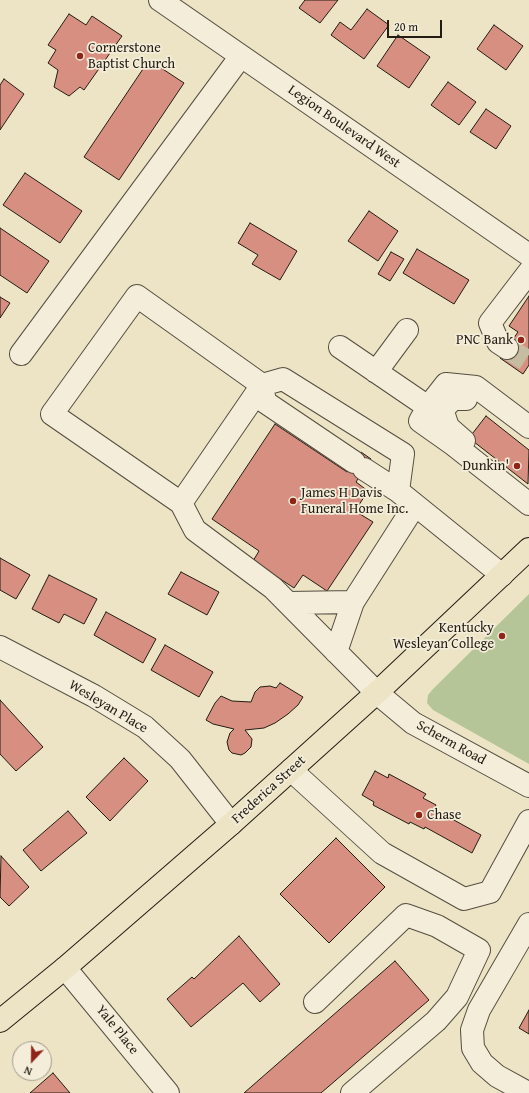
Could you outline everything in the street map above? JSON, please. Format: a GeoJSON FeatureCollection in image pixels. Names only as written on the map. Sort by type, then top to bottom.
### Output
{"type":"FeatureCollection","features":[{"type":"Feature","properties":{"kind":"main road","name":"Frederica Street"},"geometry":{"type":"LineString","coordinates":[[0,1021],[65,968],[231,824],[376,693],[529,550]]}},
{"type":"Feature","properties":{"kind":"street","name":"Legion Boulevard West"},"geometry":{"type":"LineString","coordinates":[[160,0],[529,255]]}},
{"type":"Feature","properties":{"kind":"street"},"geometry":{"type":"LineString","coordinates":[[21,354],[241,56]]}},
{"type":"Feature","properties":{"kind":"street"},"geometry":{"type":"LineString","coordinates":[[506,348],[498,342],[490,323],[529,272]]}},
{"type":"Feature","properties":{"kind":"street"},"geometry":{"type":"LineString","coordinates":[[398,491],[403,454],[283,379],[262,385],[182,503],[52,414],[137,296],[262,385],[266,402],[398,491],[502,575]]}},
{"type":"Feature","properties":{"kind":"street"},"geometry":{"type":"LineString","coordinates":[[376,372],[407,330]]}},
{"type":"Feature","properties":{"kind":"street"},"geometry":{"type":"LineString","coordinates":[[340,347],[428,407]]}},
{"type":"Feature","properties":{"kind":"street"},"geometry":{"type":"LineString","coordinates":[[529,427],[476,387],[446,384],[428,407],[420,421],[529,504]]}},
{"type":"Feature","properties":{"kind":"street"},"geometry":{"type":"LineString","coordinates":[[509,488],[509,477],[448,427],[444,418],[445,407],[453,399],[461,398],[478,402],[529,438]]}},
{"type":"Feature","properties":{"kind":"street","name":"Scherm Road"},"geometry":{"type":"LineString","coordinates":[[182,503],[195,530],[273,588],[376,693],[413,723],[529,786]]}},
{"type":"Feature","properties":{"kind":"street"},"geometry":{"type":"LineString","coordinates":[[336,652],[353,602],[415,505]]}},
{"type":"Feature","properties":{"kind":"street"},"geometry":{"type":"LineString","coordinates":[[288,603],[353,602]]}},
{"type":"Feature","properties":{"kind":"street","name":"Wesleyan Place"},"geometry":{"type":"LineString","coordinates":[[0,647],[94,696],[145,727],[180,759],[231,824]]}},
{"type":"Feature","properties":{"kind":"street"},"geometry":{"type":"LineString","coordinates":[[291,770],[382,853],[464,899],[490,892],[529,821]]}},
{"type":"Feature","properties":{"kind":"street"},"geometry":{"type":"LineString","coordinates":[[315,1002],[406,915],[437,926],[479,950],[457,997],[436,1021],[352,1093]]}},
{"type":"Feature","properties":{"kind":"street"},"geometry":{"type":"LineString","coordinates":[[528,1093],[497,1076],[482,1063],[473,1048],[472,1030],[479,1010],[529,924]]}},
{"type":"Feature","properties":{"kind":"street","name":"Yale Place"},"geometry":{"type":"LineString","coordinates":[[65,968],[168,1093]]}},
{"type":"Feature","properties":{"kind":"green space","name":"Kentucky Wesleyan College"},"geometry":{"type":"Polygon","coordinates":[[[529,594],[529,764],[433,710],[427,703],[428,695],[433,689],[529,594]]]}},
{"type":"Feature","properties":{"kind":"building"},"geometry":{"type":"Polygon","coordinates":[[[305,0],[338,0],[320,23],[299,8],[305,0]]]}},
{"type":"Feature","properties":{"kind":"building"},"geometry":{"type":"Polygon","coordinates":[[[367,9],[389,25],[364,59],[331,35],[340,22],[351,30],[367,9]]]}},
{"type":"Feature","properties":{"kind":"building","name":"Cornerstone Baptist Church"},"geometry":{"type":"Polygon","coordinates":[[[69,14],[86,25],[92,16],[122,36],[84,90],[80,87],[69,96],[54,87],[58,70],[48,63],[56,50],[48,45],[69,14]]]}},
{"type":"Feature","properties":{"kind":"building"},"geometry":{"type":"Polygon","coordinates":[[[494,25],[523,46],[506,70],[477,49],[494,25]]]}},
{"type":"Feature","properties":{"kind":"building"},"geometry":{"type":"Polygon","coordinates":[[[398,35],[430,57],[409,88],[377,66],[398,35]]]}},
{"type":"Feature","properties":{"kind":"building"},"geometry":{"type":"Polygon","coordinates":[[[149,60],[184,83],[119,180],[84,157],[149,60]]]}},
{"type":"Feature","properties":{"kind":"building"},"geometry":{"type":"Polygon","coordinates":[[[4,79],[24,94],[0,130],[0,85],[4,79]]]}},
{"type":"Feature","properties":{"kind":"building"},"geometry":{"type":"Polygon","coordinates":[[[448,82],[476,102],[459,125],[431,105],[448,82]]]}},
{"type":"Feature","properties":{"kind":"building"},"geometry":{"type":"Polygon","coordinates":[[[486,109],[511,126],[496,149],[470,132],[486,109]]]}},
{"type":"Feature","properties":{"kind":"building"},"geometry":{"type":"Polygon","coordinates":[[[25,173],[82,211],[60,243],[3,205],[25,173]]]}},
{"type":"Feature","properties":{"kind":"building"},"geometry":{"type":"Polygon","coordinates":[[[369,211],[398,231],[378,261],[348,241],[369,211]]]}},
{"type":"Feature","properties":{"kind":"building"},"geometry":{"type":"Polygon","coordinates":[[[250,223],[297,251],[280,280],[252,264],[258,255],[238,243],[250,223]]]}},
{"type":"Feature","properties":{"kind":"building"},"geometry":{"type":"Polygon","coordinates":[[[0,228],[49,261],[27,293],[0,275],[0,228]]]}},
{"type":"Feature","properties":{"kind":"building"},"geometry":{"type":"Polygon","coordinates":[[[417,249],[469,280],[454,304],[403,273],[417,249]]]}},
{"type":"Feature","properties":{"kind":"building"},"geometry":{"type":"Polygon","coordinates":[[[391,252],[404,259],[390,281],[378,274],[391,252]]]}},
{"type":"Feature","properties":{"kind":"building","name":"PNC Bank"},"geometry":{"type":"Polygon","coordinates":[[[529,296],[529,365],[523,374],[500,358],[518,332],[509,326],[529,296]]]}},
{"type":"Feature","properties":{"kind":"building"},"geometry":{"type":"Polygon","coordinates":[[[0,297],[10,303],[0,318],[0,297]]]}},
{"type":"Feature","properties":{"kind":"building","name":"Dunkin'"},"geometry":{"type":"Polygon","coordinates":[[[486,416],[529,450],[528,484],[469,438],[486,416]]]}},
{"type":"Feature","properties":{"kind":"building","name":"James H Davis Funeral Home Inc."},"geometry":{"type":"Polygon","coordinates":[[[275,424],[347,472],[361,452],[371,459],[356,482],[368,491],[355,511],[373,522],[327,591],[303,575],[294,588],[253,561],[259,551],[212,519],[275,424]]]}},
{"type":"Feature","properties":{"kind":"building"},"geometry":{"type":"Polygon","coordinates":[[[0,558],[30,575],[16,599],[0,590],[0,558]]]}},
{"type":"Feature","properties":{"kind":"building"},"geometry":{"type":"Polygon","coordinates":[[[181,572],[219,592],[207,615],[168,594],[181,572]]]}},
{"type":"Feature","properties":{"kind":"building"},"geometry":{"type":"Polygon","coordinates":[[[49,575],[97,599],[84,624],[64,614],[59,623],[32,609],[49,575]]]}},
{"type":"Feature","properties":{"kind":"building"},"geometry":{"type":"Polygon","coordinates":[[[106,612],[156,639],[143,663],[94,635],[106,612]]]}},
{"type":"Feature","properties":{"kind":"building"},"geometry":{"type":"Polygon","coordinates":[[[165,645],[213,672],[199,697],[151,670],[165,645]]]}},
{"type":"Feature","properties":{"kind":"building"},"geometry":{"type":"Polygon","coordinates":[[[280,683],[303,697],[298,705],[275,723],[264,728],[245,730],[252,739],[251,747],[241,755],[232,753],[229,750],[227,742],[230,733],[234,729],[213,724],[206,720],[215,703],[221,696],[232,701],[251,702],[255,692],[260,687],[270,686],[276,688],[280,683]]]}},
{"type":"Feature","properties":{"kind":"building"},"geometry":{"type":"Polygon","coordinates":[[[0,700],[43,747],[16,771],[0,754],[0,700]]]}},
{"type":"Feature","properties":{"kind":"building"},"geometry":{"type":"Polygon","coordinates":[[[124,758],[148,781],[110,821],[86,797],[124,758]]]}},
{"type":"Feature","properties":{"kind":"building","name":"Chase"},"geometry":{"type":"Polygon","coordinates":[[[375,771],[388,778],[389,774],[426,794],[423,798],[436,805],[434,809],[481,835],[472,853],[425,827],[424,829],[410,822],[409,824],[373,805],[374,802],[362,795],[375,771]]]}},
{"type":"Feature","properties":{"kind":"building"},"geometry":{"type":"Polygon","coordinates":[[[68,811],[87,833],[41,871],[23,850],[68,811]]]}},
{"type":"Feature","properties":{"kind":"building"},"geometry":{"type":"Polygon","coordinates":[[[336,838],[385,887],[329,943],[280,894],[336,838]]]}},
{"type":"Feature","properties":{"kind":"building"},"geometry":{"type":"Polygon","coordinates":[[[1,856],[29,887],[9,906],[0,897],[1,856]]]}},
{"type":"Feature","properties":{"kind":"building"},"geometry":{"type":"Polygon","coordinates":[[[239,936],[280,984],[260,1002],[243,983],[191,1027],[167,999],[192,977],[194,979],[239,936]]]}},
{"type":"Feature","properties":{"kind":"building"},"geometry":{"type":"Polygon","coordinates":[[[395,961],[429,1000],[321,1093],[244,1093],[395,961]]]}},
{"type":"Feature","properties":{"kind":"building"},"geometry":{"type":"Polygon","coordinates":[[[529,1010],[529,1034],[519,1028],[529,1010]]]}},
{"type":"Feature","properties":{"kind":"building"},"geometry":{"type":"Polygon","coordinates":[[[53,1073],[70,1093],[30,1093],[44,1081],[52,1081],[53,1073]]]}},
{"type":"Feature","properties":{"kind":"tunnel"},"geometry":{"type":"LineString","coordinates":[[507,348],[529,362]]}},
{"type":"Feature","properties":{"kind":"place","name":"Cornerstone Baptist Church"},"geometry":{"type":"Point","coordinates":[80,56]}},
{"type":"Feature","properties":{"kind":"place","name":"PNC Bank"},"geometry":{"type":"Point","coordinates":[521,340]}},
{"type":"Feature","properties":{"kind":"place","name":"Dunkin'"},"geometry":{"type":"Point","coordinates":[517,466]}},
{"type":"Feature","properties":{"kind":"place","name":"James H Davis Funeral Home Inc."},"geometry":{"type":"Point","coordinates":[293,501]}},
{"type":"Feature","properties":{"kind":"place","name":"Kentucky Wesleyan College"},"geometry":{"type":"Point","coordinates":[502,636]}},
{"type":"Feature","properties":{"kind":"place","name":"Chase"},"geometry":{"type":"Point","coordinates":[419,815]}}]}
